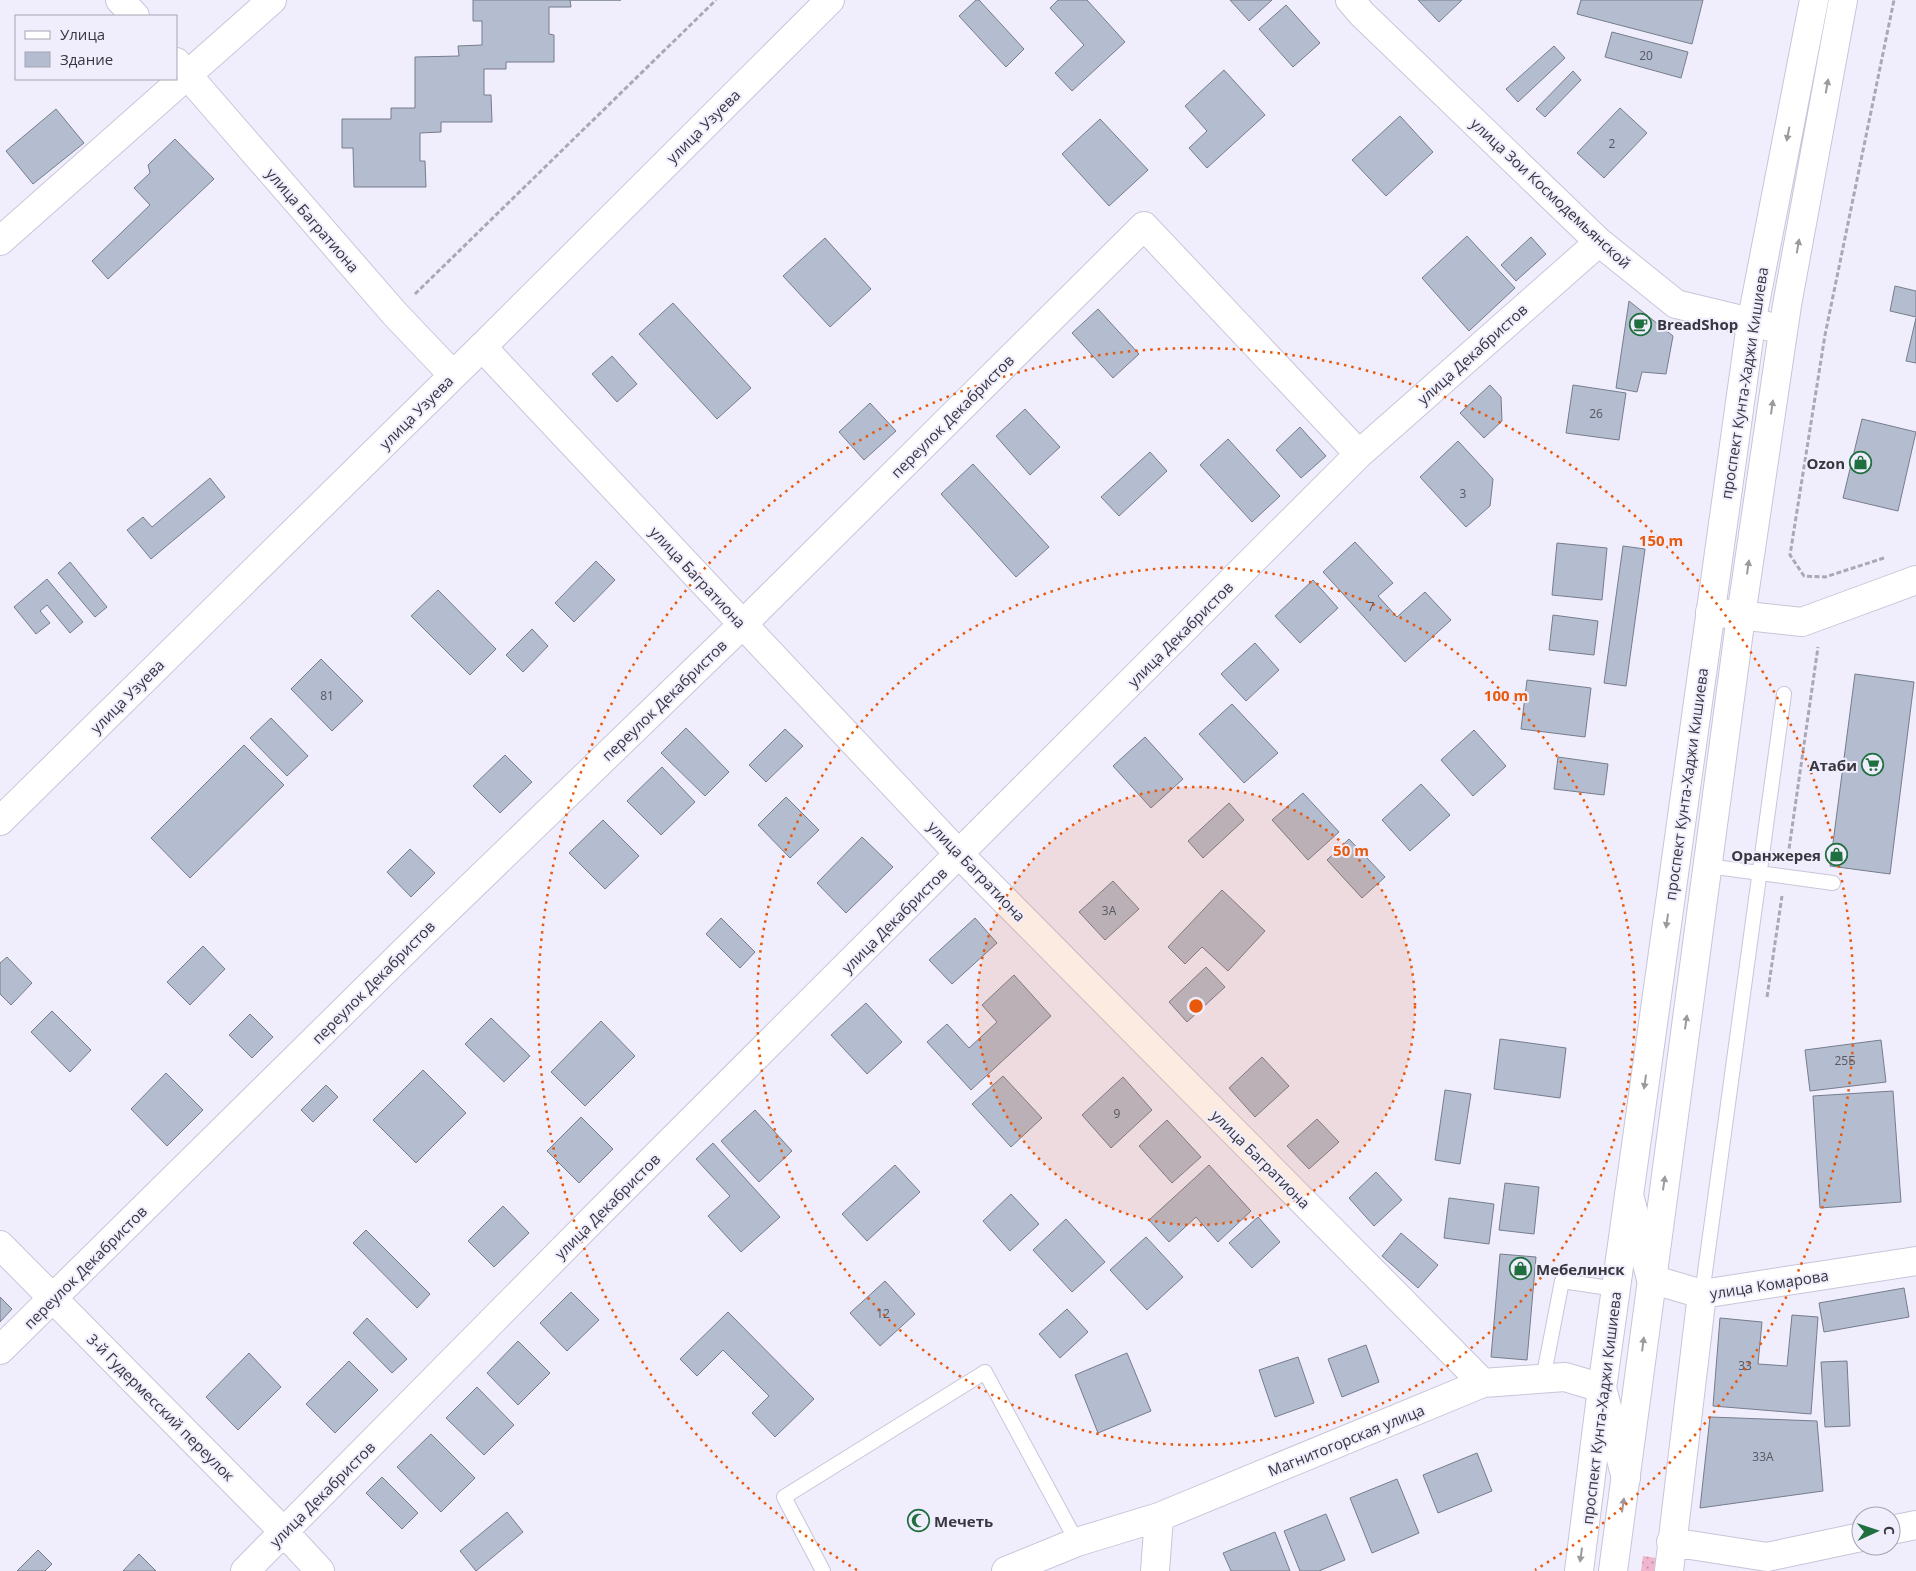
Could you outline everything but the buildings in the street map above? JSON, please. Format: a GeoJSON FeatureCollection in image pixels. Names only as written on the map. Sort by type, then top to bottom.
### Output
{"type":"FeatureCollection","features":[{"type":"Feature","properties":{"kind":"street"},"geometry":{"type":"LineString","coordinates":[[120,0],[134,15]]}},
{"type":"Feature","properties":{"kind":"street"},"geometry":{"type":"LineString","coordinates":[[182,68],[272,0]]}},
{"type":"Feature","properties":{"kind":"street","name":"улица Узуева"},"geometry":{"type":"LineString","coordinates":[[0,821],[482,347],[830,0]]}},
{"type":"Feature","properties":{"kind":"street","name":"улица Зои Космодемьянской"},"geometry":{"type":"LineString","coordinates":[[1350,0],[1362,14],[1599,242],[1676,304],[1751,324],[1783,330]]}},
{"type":"Feature","properties":{"kind":"street","name":"проспект Кунта-Хаджи Кишиева"},"geometry":{"type":"LineString","coordinates":[[1579,1571],[1602,1388],[1751,324],[1814,0]]}},
{"type":"Feature","properties":{"kind":"street","name":"проспект Кунта-Хаджи Кишиева"},"geometry":{"type":"LineString","coordinates":[[1613,1571],[1741,616],[1783,330],[1843,0]]}},
{"type":"Feature","properties":{"kind":"street","name":"улица Багратиона"},"geometry":{"type":"LineString","coordinates":[[182,68],[395,314],[453,375]]}},
{"type":"Feature","properties":{"kind":"street"},"geometry":{"type":"LineString","coordinates":[[0,242],[169,80]]}},
{"type":"Feature","properties":{"kind":"street","name":"переулок Декабристов"},"geometry":{"type":"LineString","coordinates":[[0,1350],[428,928],[742,624],[1144,226],[1359,454]]}},
{"type":"Feature","properties":{"kind":"street","name":"улица Декабристов"},"geometry":{"type":"LineString","coordinates":[[245,1571],[285,1533],[607,1205],[1359,454],[1599,242]]}},
{"type":"Feature","properties":{"kind":"street","name":"улица Багратиона"},"geometry":{"type":"LineString","coordinates":[[482,347],[960,854],[1483,1383]]}},
{"type":"Feature","properties":{"kind":"street"},"geometry":{"type":"LineString","coordinates":[[1710,612],[1802,622],[1916,580]]}},
{"type":"Feature","properties":{"kind":"street"},"geometry":{"type":"LineString","coordinates":[[1629,1194],[1651,1278]]}},
{"type":"Feature","properties":{"kind":"street","name":"3-й Гудермесский переулок"},"geometry":{"type":"LineString","coordinates":[[0,1245],[285,1533],[320,1571]]}},
{"type":"Feature","properties":{"kind":"street","name":"улица Комарова"},"geometry":{"type":"LineString","coordinates":[[1651,1278],[1702,1294],[1916,1261]]}},
{"type":"Feature","properties":{"kind":"street"},"geometry":{"type":"LineString","coordinates":[[1669,1571],[1702,1294]]}},
{"type":"Feature","properties":{"kind":"street","name":"Магнитогорская улица"},"geometry":{"type":"LineString","coordinates":[[1006,1571],[1077,1542],[1159,1517],[1483,1383],[1566,1377],[1602,1388]]}},
{"type":"Feature","properties":{"kind":"street"},"geometry":{"type":"LineString","coordinates":[[1602,1388],[1626,1479]]}},
{"type":"Feature","properties":{"kind":"street"},"geometry":{"type":"LineString","coordinates":[[1155,1571],[1159,1517]]}},
{"type":"Feature","properties":{"kind":"street"},"geometry":{"type":"LineString","coordinates":[[1901,1528],[1916,1525]]}},
{"type":"Feature","properties":{"kind":"street"},"geometry":{"type":"LineString","coordinates":[[1671,1542],[1767,1564],[1851,1540]]}},
{"type":"Feature","properties":{"kind":"lane"},"geometry":{"type":"LineString","coordinates":[[1702,1294],[1784,694]]}},
{"type":"Feature","properties":{"kind":"lane"},"geometry":{"type":"LineString","coordinates":[[1708,866],[1833,883]]}},
{"type":"Feature","properties":{"kind":"lane"},"geometry":{"type":"LineString","coordinates":[[1543,1379],[1562,1281],[1616,1289]]}},
{"type":"Feature","properties":{"kind":"lane"},"geometry":{"type":"LineString","coordinates":[[823,1571],[784,1497],[985,1372],[1077,1542]]}},
{"type":"Feature","properties":{"kind":"path"},"geometry":{"type":"LineString","coordinates":[[395,314],[716,0]]}},
{"type":"Feature","properties":{"kind":"path"},"geometry":{"type":"LineString","coordinates":[[1889,557],[1825,577],[1804,576],[1790,555],[1824,335],[1894,0]]}},
{"type":"Feature","properties":{"kind":"shaded area"},"geometry":{"type":"Polygon","coordinates":[[[1643,1556],[1663,1559],[1662,1571],[1641,1571],[1643,1556]]]}},
{"type":"Feature","properties":{"kind":"place","name":"BreadShop"},"geometry":{"type":"Point","coordinates":[1641,324]}},
{"type":"Feature","properties":{"kind":"place","name":"Ozon"},"geometry":{"type":"Point","coordinates":[1861,463]}},
{"type":"Feature","properties":{"kind":"place","name":"Атаби"},"geometry":{"type":"Point","coordinates":[1873,765]}},
{"type":"Feature","properties":{"kind":"place","name":"Оранжерея"},"geometry":{"type":"Point","coordinates":[1837,855]}},
{"type":"Feature","properties":{"kind":"place","name":"Мебелинск"},"geometry":{"type":"Point","coordinates":[1520,1269]}},
{"type":"Feature","properties":{"kind":"place","name":"Мечеть"},"geometry":{"type":"Point","coordinates":[918,1521]}}]}
